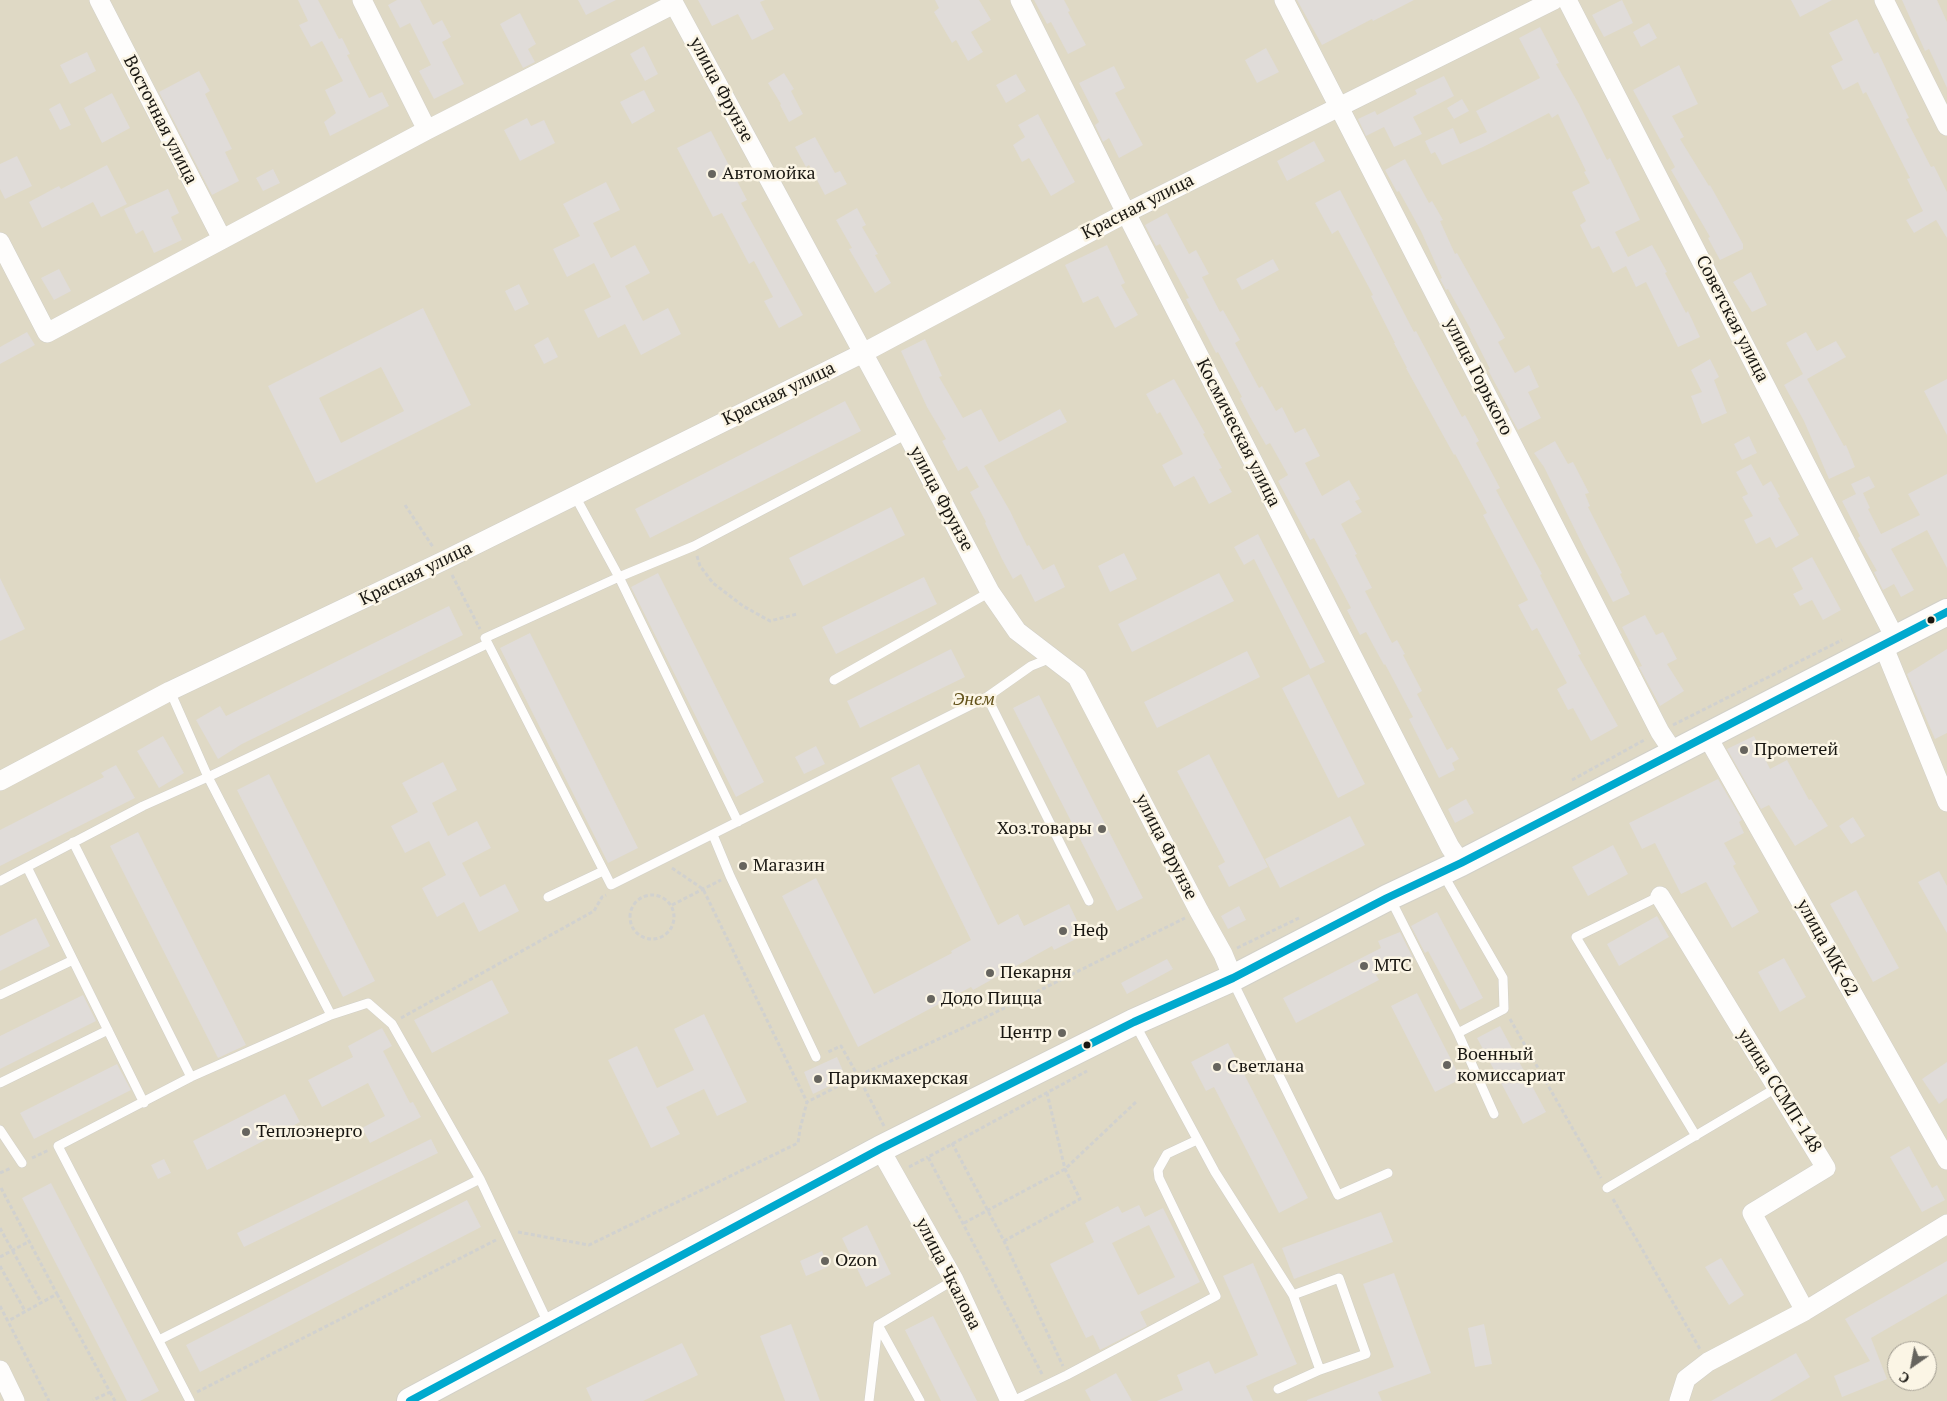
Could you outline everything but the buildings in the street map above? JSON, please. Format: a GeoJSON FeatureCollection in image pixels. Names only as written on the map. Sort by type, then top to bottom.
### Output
{"type":"FeatureCollection","features":[{"type":"Feature","properties":{"kind":"street","name":"Восточная улица"},"geometry":{"type":"LineString","coordinates":[[99,0],[222,239]]}},
{"type":"Feature","properties":{"kind":"street"},"geometry":{"type":"LineString","coordinates":[[362,0],[427,130]]}},
{"type":"Feature","properties":{"kind":"street","name":"Космическая улица"},"geometry":{"type":"LineString","coordinates":[[1020,0],[1126,213],[1450,847],[1454,866]]}},
{"type":"Feature","properties":{"kind":"street","name":"улица Горького"},"geometry":{"type":"LineString","coordinates":[[1284,0],[1660,732],[1674,753]]}},
{"type":"Feature","properties":{"kind":"street","name":"Красная улица"},"geometry":{"type":"LineString","coordinates":[[0,780],[170,691],[443,561],[863,353],[1126,213],[1554,0]]}},
{"type":"Feature","properties":{"kind":"street","name":"Советская улица"},"geometry":{"type":"LineString","coordinates":[[1567,0],[1889,642],[1947,802]]}},
{"type":"Feature","properties":{"kind":"street"},"geometry":{"type":"LineString","coordinates":[[1884,0],[1947,126]]}},
{"type":"Feature","properties":{"kind":"street"},"geometry":{"type":"LineString","coordinates":[[0,242],[47,333],[427,130],[673,2]]}},
{"type":"Feature","properties":{"kind":"street","name":"улица Фрунзе"},"geometry":{"type":"LineString","coordinates":[[673,2],[907,434],[990,592],[1017,631],[1077,677],[1234,978]]}},
{"type":"Feature","properties":{"kind":"street"},"geometry":{"type":"LineString","coordinates":[[410,1401],[886,1146],[1134,1022],[1234,978],[1947,612]]}},
{"type":"Feature","properties":{"kind":"street","name":"улица МК-62"},"geometry":{"type":"LineString","coordinates":[[1707,736],[1947,1160]]}},
{"type":"Feature","properties":{"kind":"street","name":"улица ССМП-148"},"geometry":{"type":"LineString","coordinates":[[1660,896],[1826,1168],[1752,1213],[1806,1311]]}},
{"type":"Feature","properties":{"kind":"street","name":"улица Чкалова"},"geometry":{"type":"LineString","coordinates":[[886,1146],[954,1280],[1011,1401]]}},
{"type":"Feature","properties":{"kind":"street"},"geometry":{"type":"LineString","coordinates":[[1679,1401],[1686,1379],[1708,1362],[1806,1311],[1947,1224]]}},
{"type":"Feature","properties":{"kind":"street"},"geometry":{"type":"LineString","coordinates":[[0,1370],[15,1401]]}},
{"type":"Feature","properties":{"kind":"lane"},"geometry":{"type":"LineString","coordinates":[[907,434],[694,546],[619,577],[485,638],[611,885],[987,697],[1031,666],[1052,658]]}},
{"type":"Feature","properties":{"kind":"lane"},"geometry":{"type":"LineString","coordinates":[[575,496],[619,577],[738,822]]}},
{"type":"Feature","properties":{"kind":"lane"},"geometry":{"type":"LineString","coordinates":[[834,680],[990,592]]}},
{"type":"Feature","properties":{"kind":"lane"},"geometry":{"type":"LineString","coordinates":[[0,880],[143,806],[487,644]]}},
{"type":"Feature","properties":{"kind":"lane"},"geometry":{"type":"LineString","coordinates":[[170,691],[208,777],[331,1015]]}},
{"type":"Feature","properties":{"kind":"lane"},"geometry":{"type":"LineString","coordinates":[[987,697],[1089,901]]}},
{"type":"Feature","properties":{"kind":"lane"},"geometry":{"type":"LineString","coordinates":[[714,835],[730,876],[816,1057]]}},
{"type":"Feature","properties":{"kind":"lane"},"geometry":{"type":"LineString","coordinates":[[73,842],[192,1077]]}},
{"type":"Feature","properties":{"kind":"lane"},"geometry":{"type":"LineString","coordinates":[[1454,866],[1447,881],[1503,978],[1504,1008],[1458,1033]]}},
{"type":"Feature","properties":{"kind":"lane"},"geometry":{"type":"LineString","coordinates":[[27,867],[144,1102]]}},
{"type":"Feature","properties":{"kind":"lane"},"geometry":{"type":"LineString","coordinates":[[548,897],[603,871]]}},
{"type":"Feature","properties":{"kind":"lane"},"geometry":{"type":"LineString","coordinates":[[1660,896],[1576,937],[1696,1136]]}},
{"type":"Feature","properties":{"kind":"lane"},"geometry":{"type":"LineString","coordinates":[[1387,898],[1395,908],[1458,1033],[1494,1114]]}},
{"type":"Feature","properties":{"kind":"lane"},"geometry":{"type":"LineString","coordinates":[[0,995],[73,960]]}},
{"type":"Feature","properties":{"kind":"lane"},"geometry":{"type":"LineString","coordinates":[[1234,978],[1238,990],[1338,1195],[1388,1173]]}},
{"type":"Feature","properties":{"kind":"lane"},"geometry":{"type":"LineString","coordinates":[[189,1399],[58,1146],[192,1077],[331,1015],[368,1004],[392,1024],[480,1178],[550,1326]]}},
{"type":"Feature","properties":{"kind":"lane"},"geometry":{"type":"LineString","coordinates":[[1134,1022],[1214,1172],[1293,1294],[1320,1370]]}},
{"type":"Feature","properties":{"kind":"lane"},"geometry":{"type":"LineString","coordinates":[[0,1083],[108,1030]]}},
{"type":"Feature","properties":{"kind":"lane"},"geometry":{"type":"LineString","coordinates":[[1607,1188],[1776,1088]]}},
{"type":"Feature","properties":{"kind":"lane"},"geometry":{"type":"LineString","coordinates":[[0,1130],[22,1163]]}},
{"type":"Feature","properties":{"kind":"lane"},"geometry":{"type":"LineString","coordinates":[[1011,1401],[1048,1385],[1216,1296],[1159,1178],[1158,1170],[1167,1154],[1197,1140]]}},
{"type":"Feature","properties":{"kind":"lane"},"geometry":{"type":"LineString","coordinates":[[159,1340],[480,1178]]}},
{"type":"Feature","properties":{"kind":"lane"},"geometry":{"type":"LineString","coordinates":[[1278,1389],[1320,1370],[1366,1354],[1339,1278],[1293,1294]]}},
{"type":"Feature","properties":{"kind":"lane"},"geometry":{"type":"LineString","coordinates":[[878,1325],[954,1280]]}},
{"type":"Feature","properties":{"kind":"lane"},"geometry":{"type":"LineString","coordinates":[[869,1401],[878,1325]]}},
{"type":"Feature","properties":{"kind":"lane"},"geometry":{"type":"LineString","coordinates":[[878,1325],[920,1401]]}},
{"type":"Feature","properties":{"kind":"path"},"geometry":{"type":"LineString","coordinates":[[405,505],[443,561]]}},
{"type":"Feature","properties":{"kind":"path"},"geometry":{"type":"LineString","coordinates":[[694,546],[700,566],[713,584],[743,606],[770,621],[797,614]]}},
{"type":"Feature","properties":{"kind":"path"},"geometry":{"type":"LineString","coordinates":[[1564,784],[1660,732],[1845,639]]}},
{"type":"Feature","properties":{"kind":"path"},"geometry":{"type":"LineString","coordinates":[[189,1399],[507,1234],[516,1231],[589,1246],[798,1143],[807,1102],[703,889],[672,868]]}},
{"type":"Feature","properties":{"kind":"path"},"geometry":{"type":"LineString","coordinates":[[672,906],[730,876]]}},
{"type":"Feature","properties":{"kind":"path"},"geometry":{"type":"LineString","coordinates":[[392,1024],[594,911],[602,897],[610,893]]}},
{"type":"Feature","properties":{"kind":"path"},"geometry":{"type":"LineString","coordinates":[[658,895],[672,906],[675,923],[664,937],[646,939],[632,928],[630,911],[641,897],[658,895]]}},
{"type":"Feature","properties":{"kind":"path"},"geometry":{"type":"LineString","coordinates":[[807,1102],[858,1076],[978,1021],[1199,911]]}},
{"type":"Feature","properties":{"kind":"path"},"geometry":{"type":"LineString","coordinates":[[1223,954],[1302,916]]}},
{"type":"Feature","properties":{"kind":"path"},"geometry":{"type":"LineString","coordinates":[[816,1057],[841,1046],[858,1076],[886,1146]]}},
{"type":"Feature","properties":{"kind":"path"},"geometry":{"type":"LineString","coordinates":[[906,1168],[1087,1071]]}},
{"type":"Feature","properties":{"kind":"path"},"geometry":{"type":"LineString","coordinates":[[1004,1242],[1080,1199],[1065,1169],[1047,1093]]}},
{"type":"Feature","properties":{"kind":"path"},"geometry":{"type":"LineString","coordinates":[[964,1223],[987,1209],[1065,1169],[1137,1101]]}},
{"type":"Feature","properties":{"kind":"path"},"geometry":{"type":"LineString","coordinates":[[952,1143],[1004,1242],[1067,1375]]}},
{"type":"Feature","properties":{"kind":"path"},"geometry":{"type":"LineString","coordinates":[[928,1157],[1048,1385]]}},
{"type":"Feature","properties":{"kind":"path"},"geometry":{"type":"LineString","coordinates":[[0,1188],[115,1401]]}},
{"type":"Feature","properties":{"kind":"path"},"geometry":{"type":"LineString","coordinates":[[0,1228],[41,1302]]}},
{"type":"Feature","properties":{"kind":"path"},"geometry":{"type":"LineString","coordinates":[[0,1257],[28,1242]]}},
{"type":"Feature","properties":{"kind":"path"},"geometry":{"type":"LineString","coordinates":[[0,1266],[25,1311]]}},
{"type":"Feature","properties":{"kind":"path"},"geometry":{"type":"LineString","coordinates":[[8,1321],[57,1294]]}},
{"type":"Feature","properties":{"kind":"path"},"geometry":{"type":"LineString","coordinates":[[0,1306],[49,1401]]}},
{"type":"Feature","properties":{"kind":"path"},"geometry":{"type":"LineString","coordinates":[[93,1401],[110,1392]]}},
{"type":"Feature","properties":{"kind":"green space","name":"Энем"},"geometry":{"type":"Polygon","coordinates":[[[0,0],[1947,0],[1947,1401],[0,1401],[0,0]]]}},
{"type":"Feature","properties":{"kind":"transit line"},"geometry":{"type":"LineString","coordinates":[[410,1401],[880,1149],[1134,1022],[1233,978],[1387,898],[1461,863],[1947,612]]}},
{"type":"Feature","properties":{"kind":"place","name":"Автомойка"},"geometry":{"type":"Point","coordinates":[712,174]}},
{"type":"Feature","properties":{"kind":"place","name":"Прометей"},"geometry":{"type":"Point","coordinates":[1744,750]}},
{"type":"Feature","properties":{"kind":"place","name":"Хоз.товары"},"geometry":{"type":"Point","coordinates":[1102,829]}},
{"type":"Feature","properties":{"kind":"place","name":"Магазин"},"geometry":{"type":"Point","coordinates":[743,866]}},
{"type":"Feature","properties":{"kind":"place","name":"Неф"},"geometry":{"type":"Point","coordinates":[1063,931]}},
{"type":"Feature","properties":{"kind":"place","name":"МТС"},"geometry":{"type":"Point","coordinates":[1364,966]}},
{"type":"Feature","properties":{"kind":"place","name":"Пекарня"},"geometry":{"type":"Point","coordinates":[990,973]}},
{"type":"Feature","properties":{"kind":"place","name":"Додо Пицца"},"geometry":{"type":"Point","coordinates":[931,999]}},
{"type":"Feature","properties":{"kind":"place","name":"Центр"},"geometry":{"type":"Point","coordinates":[1062,1033]}},
{"type":"Feature","properties":{"kind":"place","name":"Военный комиссариат"},"geometry":{"type":"Point","coordinates":[1447,1065]}},
{"type":"Feature","properties":{"kind":"place","name":"Светлана"},"geometry":{"type":"Point","coordinates":[1217,1067]}},
{"type":"Feature","properties":{"kind":"place","name":"Парикмахерская"},"geometry":{"type":"Point","coordinates":[818,1079]}},
{"type":"Feature","properties":{"kind":"place","name":"Теплоэнерго"},"geometry":{"type":"Point","coordinates":[246,1132]}},
{"type":"Feature","properties":{"kind":"place","name":"Ozon"},"geometry":{"type":"Point","coordinates":[825,1261]}}]}
